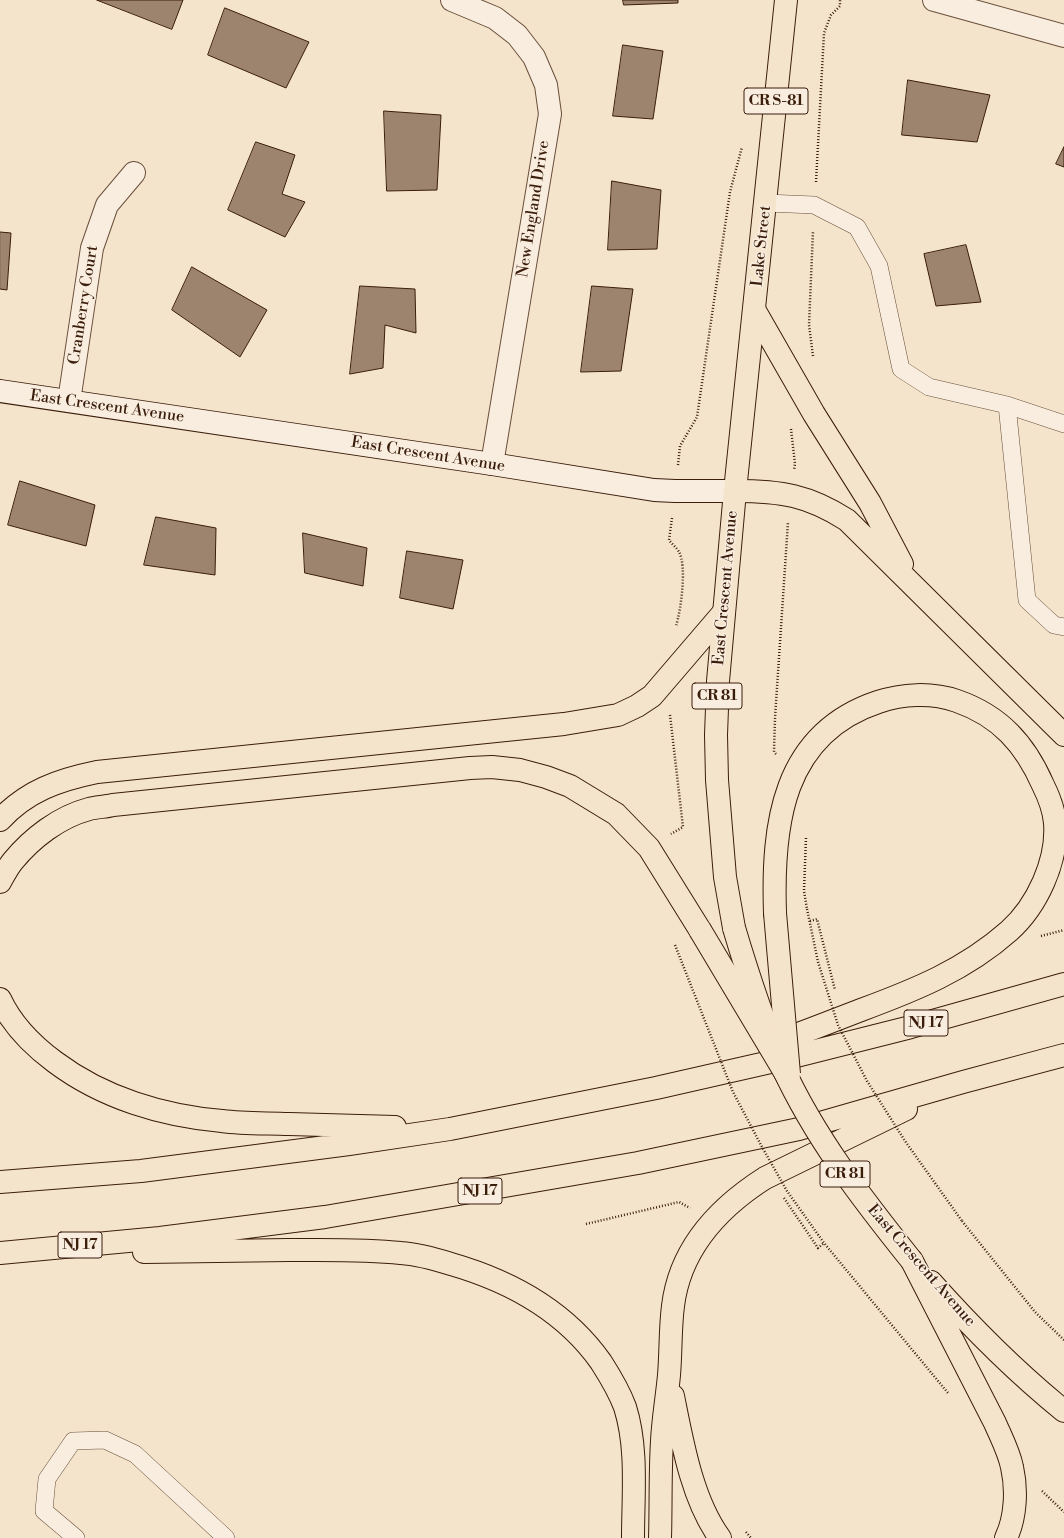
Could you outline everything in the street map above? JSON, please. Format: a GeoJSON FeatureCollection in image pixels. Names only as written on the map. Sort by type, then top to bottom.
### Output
{"type":"FeatureCollection","features":[{"type":"Feature","properties":{"kind":"main road","name":"Lake Street"},"geometry":{"type":"LineString","coordinates":[[735,491],[755,311],[786,0]]}},
{"type":"Feature","properties":{"kind":"main road"},"geometry":{"type":"LineString","coordinates":[[755,311],[814,414],[870,503],[913,585]]}},
{"type":"Feature","properties":{"kind":"main road"},"geometry":{"type":"LineString","coordinates":[[735,491],[764,491],[790,494],[819,504],[847,520],[1064,735]]}},
{"type":"Feature","properties":{"kind":"main road","name":"East Crescent Avenue"},"geometry":{"type":"LineString","coordinates":[[735,491],[718,681],[716,735],[717,780],[725,877],[734,928],[748,977],[765,1024],[789,1080],[824,1143],[875,1216],[912,1261],[986,1341],[1035,1387],[1064,1411]]}},
{"type":"Feature","properties":{"kind":"main road"},"geometry":{"type":"LineString","coordinates":[[0,820],[28,796],[48,785],[72,777],[97,772],[556,725],[618,715],[637,706],[652,696],[724,612]]}},
{"type":"Feature","properties":{"kind":"main road"},"geometry":{"type":"LineString","coordinates":[[656,1088],[925,985],[973,960],[1011,929],[1024,914],[1039,892],[1049,870],[1054,847],[1055,823],[1049,797],[1037,771],[1024,749],[1011,733],[993,719],[955,700],[932,696],[909,695],[886,699],[866,706],[844,716],[824,732],[794,772],[786,792],[780,818],[774,883],[776,913],[789,1080]]}},
{"type":"Feature","properties":{"kind":"main road"},"geometry":{"type":"LineString","coordinates":[[0,882],[12,862],[28,845],[46,830],[67,818],[88,809],[462,769],[492,767],[520,770],[558,781],[594,799],[616,814],[649,848],[700,930],[789,1080]]}},
{"type":"Feature","properties":{"kind":"main road","name":"NJ 17"},"geometry":{"type":"LineString","coordinates":[[0,1182],[141,1171],[349,1144],[450,1129],[656,1088],[788,1058],[903,1029],[1064,984]]}},
{"type":"Feature","properties":{"kind":"main road"},"geometry":{"type":"LineString","coordinates":[[0,999],[18,1029],[42,1053],[68,1072],[99,1090],[129,1102],[190,1117],[222,1122],[450,1129]]}},
{"type":"Feature","properties":{"kind":"main road","name":"NJ 17"},"geometry":{"type":"LineString","coordinates":[[2,1253],[160,1238],[325,1216],[630,1165],[799,1129],[1064,1055]]}},
{"type":"Feature","properties":{"kind":"main road"},"geometry":{"type":"LineString","coordinates":[[660,1538],[662,1441],[669,1373],[673,1304],[681,1272],[699,1238],[722,1210],[750,1187],[765,1178],[963,1082]]}},
{"type":"Feature","properties":{"kind":"main road"},"geometry":{"type":"LineString","coordinates":[[2,1253],[334,1250],[402,1253],[434,1259],[462,1267],[514,1288],[559,1316],[578,1334],[593,1351],[617,1388],[625,1407],[629,1424],[633,1456],[633,1538]]}},
{"type":"Feature","properties":{"kind":"main road"},"geometry":{"type":"LineString","coordinates":[[912,1261],[995,1423],[1007,1451],[1012,1466],[1014,1498],[1013,1514],[1006,1538]]}},
{"type":"Feature","properties":{"kind":"main road"},"geometry":{"type":"LineString","coordinates":[[669,1373],[689,1469],[705,1512],[720,1538]]}},
{"type":"Feature","properties":{"kind":"street","name":"New England Drive"},"geometry":{"type":"LineString","coordinates":[[452,0],[495,18],[517,35],[534,57],[546,85],[550,114],[492,464]]}},
{"type":"Feature","properties":{"kind":"street"},"geometry":{"type":"LineString","coordinates":[[934,0],[1064,36]]}},
{"type":"Feature","properties":{"kind":"street","name":"Cranberry Court"},"geometry":{"type":"LineString","coordinates":[[69,401],[92,248],[107,205],[134,173]]}},
{"type":"Feature","properties":{"kind":"street","name":"East Crescent Avenue"},"geometry":{"type":"LineString","coordinates":[[0,391],[492,464],[654,490],[735,491]]}},
{"type":"Feature","properties":{"kind":"lane"},"geometry":{"type":"LineString","coordinates":[[766,203],[814,205],[857,227],[879,266],[902,369],[929,387],[1007,405],[1064,424]]}},
{"type":"Feature","properties":{"kind":"lane"},"geometry":{"type":"LineString","coordinates":[[1007,405],[1027,600],[1054,624],[1064,627]]}},
{"type":"Feature","properties":{"kind":"lane"},"geometry":{"type":"LineString","coordinates":[[76,1538],[44,1511],[47,1479],[73,1442],[105,1440],[135,1454],[226,1538]]}},
{"type":"Feature","properties":{"kind":"path"},"geometry":{"type":"LineString","coordinates":[[806,835],[804,891],[818,962],[838,1025],[867,1082],[904,1141],[962,1221],[1035,1312],[1064,1340]]}},
{"type":"Feature","properties":{"kind":"path"},"geometry":{"type":"LineString","coordinates":[[810,921],[817,920],[835,990]]}},
{"type":"Feature","properties":{"kind":"path"},"geometry":{"type":"LineString","coordinates":[[675,945],[733,1092],[787,1191],[824,1244],[867,1295]]}},
{"type":"Feature","properties":{"kind":"path"},"geometry":{"type":"LineString","coordinates":[[782,1195],[818,1248],[824,1244]]}},
{"type":"Feature","properties":{"kind":"path"},"geometry":{"type":"LineString","coordinates":[[742,1528],[751,1538]]}},
{"type":"Feature","properties":{"kind":"building"},"geometry":{"type":"Polygon","coordinates":[[[97,0],[183,0],[172,29],[97,0]]]}},
{"type":"Feature","properties":{"kind":"building"},"geometry":{"type":"Polygon","coordinates":[[[623,0],[678,0],[678,3],[624,5],[623,0]]]}},
{"type":"Feature","properties":{"kind":"building"},"geometry":{"type":"Polygon","coordinates":[[[225,8],[309,42],[286,88],[208,55],[225,8]]]}},
{"type":"Feature","properties":{"kind":"building"},"geometry":{"type":"Polygon","coordinates":[[[623,45],[663,51],[653,119],[613,116],[623,45]]]}},
{"type":"Feature","properties":{"kind":"building"},"geometry":{"type":"Polygon","coordinates":[[[908,80],[990,95],[977,142],[902,135],[908,80]]]}},
{"type":"Feature","properties":{"kind":"building"},"geometry":{"type":"Polygon","coordinates":[[[384,111],[441,115],[437,190],[387,191],[384,111]]]}},
{"type":"Feature","properties":{"kind":"building"},"geometry":{"type":"Polygon","coordinates":[[[256,142],[295,155],[282,194],[305,202],[285,237],[228,210],[256,142]]]}},
{"type":"Feature","properties":{"kind":"building"},"geometry":{"type":"Polygon","coordinates":[[[1064,147],[1064,167],[1056,164],[1064,147]]]}},
{"type":"Feature","properties":{"kind":"building"},"geometry":{"type":"Polygon","coordinates":[[[612,181],[661,190],[657,249],[608,250],[612,181]]]}},
{"type":"Feature","properties":{"kind":"building"},"geometry":{"type":"Polygon","coordinates":[[[0,232],[11,233],[7,290],[0,289],[0,232]]]}},
{"type":"Feature","properties":{"kind":"building"},"geometry":{"type":"Polygon","coordinates":[[[966,245],[981,302],[936,306],[924,254],[966,245]]]}},
{"type":"Feature","properties":{"kind":"building"},"geometry":{"type":"Polygon","coordinates":[[[192,267],[267,310],[240,357],[172,310],[192,267]]]}},
{"type":"Feature","properties":{"kind":"building"},"geometry":{"type":"Polygon","coordinates":[[[360,286],[415,289],[416,333],[385,325],[383,368],[350,374],[360,286]]]}},
{"type":"Feature","properties":{"kind":"building"},"geometry":{"type":"Polygon","coordinates":[[[592,286],[633,289],[621,371],[581,372],[592,286]]]}},
{"type":"Feature","properties":{"kind":"building"},"geometry":{"type":"Polygon","coordinates":[[[20,481],[95,505],[86,546],[8,525],[20,481]]]}},
{"type":"Feature","properties":{"kind":"building"},"geometry":{"type":"Polygon","coordinates":[[[156,517],[216,528],[215,575],[144,565],[156,517]]]}},
{"type":"Feature","properties":{"kind":"building"},"geometry":{"type":"Polygon","coordinates":[[[303,533],[367,548],[363,586],[305,573],[303,533]]]}},
{"type":"Feature","properties":{"kind":"building"},"geometry":{"type":"Polygon","coordinates":[[[407,551],[463,560],[453,609],[400,598],[407,551]]]}}]}
